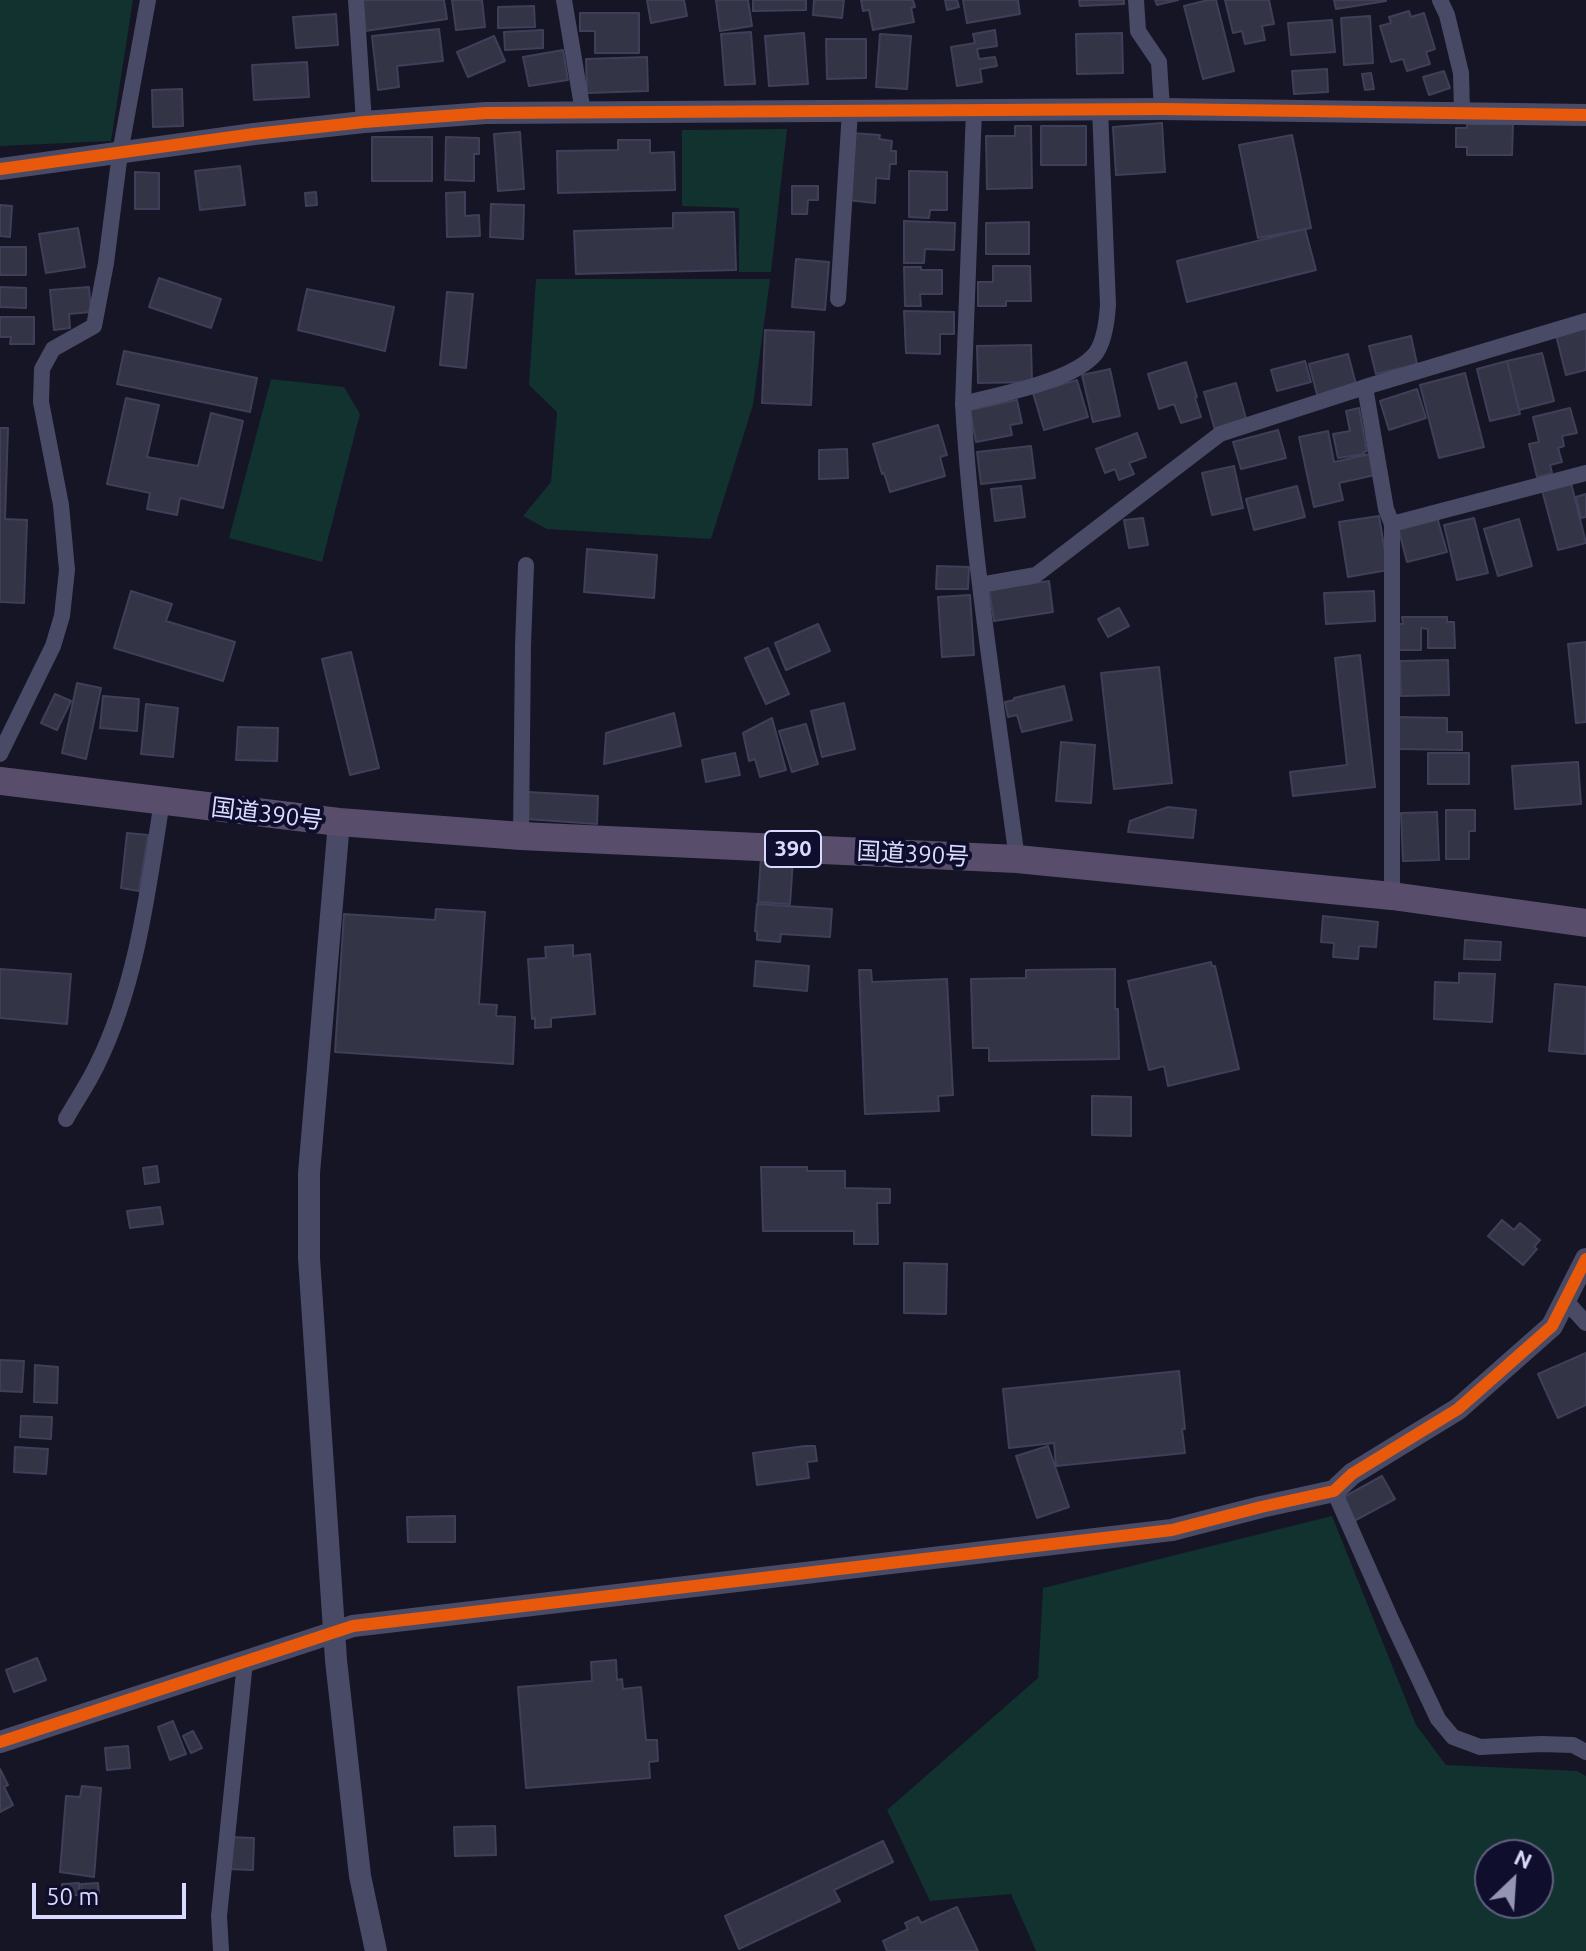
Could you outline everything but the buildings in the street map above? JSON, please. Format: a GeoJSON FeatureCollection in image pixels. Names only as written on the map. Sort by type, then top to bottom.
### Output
{"type":"FeatureCollection","features":[{"type":"Feature","properties":{"kind":"highway","name":"国道390号"},"geometry":{"type":"LineString","coordinates":[[0,781],[339,822],[521,836],[1017,859],[1392,896],[1586,923]]}},
{"type":"Feature","properties":{"kind":"street"},"geometry":{"type":"LineString","coordinates":[[0,754],[53,646],[62,616],[67,570],[61,505],[41,402],[42,369],[53,349],[94,326],[106,263],[120,153],[148,0]]}},
{"type":"Feature","properties":{"kind":"street"},"geometry":{"type":"LineString","coordinates":[[356,0],[364,122]]}},
{"type":"Feature","properties":{"kind":"street"},"geometry":{"type":"LineString","coordinates":[[564,0],[583,112]]}},
{"type":"Feature","properties":{"kind":"street"},"geometry":{"type":"LineString","coordinates":[[1136,0],[1138,31],[1159,62],[1162,109]]}},
{"type":"Feature","properties":{"kind":"street"},"geometry":{"type":"LineString","coordinates":[[1440,0],[1447,15],[1461,73],[1462,112]]}},
{"type":"Feature","properties":{"kind":"street"},"geometry":{"type":"LineString","coordinates":[[963,404],[1041,383],[1080,368],[1097,351],[1107,323],[1108,305],[1100,109]]}},
{"type":"Feature","properties":{"kind":"street"},"geometry":{"type":"LineString","coordinates":[[0,169],[254,134],[486,113],[1162,109],[1586,115]]}},
{"type":"Feature","properties":{"kind":"street"},"geometry":{"type":"LineString","coordinates":[[974,110],[963,404],[980,585],[1017,859]]}},
{"type":"Feature","properties":{"kind":"street"},"geometry":{"type":"LineString","coordinates":[[838,299],[850,111]]}},
{"type":"Feature","properties":{"kind":"street"},"geometry":{"type":"LineString","coordinates":[[980,585],[1036,575],[1220,434],[1586,321]]}},
{"type":"Feature","properties":{"kind":"street"},"geometry":{"type":"LineString","coordinates":[[1365,387],[1386,509],[1392,524],[1392,896]]}},
{"type":"Feature","properties":{"kind":"street"},"geometry":{"type":"LineString","coordinates":[[1392,524],[1586,473]]}},
{"type":"Feature","properties":{"kind":"street"},"geometry":{"type":"LineString","coordinates":[[521,836],[526,565]]}},
{"type":"Feature","properties":{"kind":"street"},"geometry":{"type":"LineString","coordinates":[[66,1119],[97,1065],[120,1007],[136,949],[162,801]]}},
{"type":"Feature","properties":{"kind":"street"},"geometry":{"type":"LineString","coordinates":[[339,822],[309,1173],[309,1258],[334,1633],[360,1876],[376,1951]]}},
{"type":"Feature","properties":{"kind":"street"},"geometry":{"type":"LineString","coordinates":[[0,1742],[353,1626],[1172,1530],[1334,1491],[1352,1474],[1458,1409],[1552,1326],[1586,1259]]}},
{"type":"Feature","properties":{"kind":"street"},"geometry":{"type":"LineString","coordinates":[[1565,1300],[1586,1323]]}},
{"type":"Feature","properties":{"kind":"street"},"geometry":{"type":"LineString","coordinates":[[1334,1491],[1438,1719],[1453,1737],[1480,1747],[1573,1745],[1586,1752]]}},
{"type":"Feature","properties":{"kind":"street"},"geometry":{"type":"LineString","coordinates":[[221,1951],[219,1916],[245,1662]]}},
{"type":"Feature","properties":{"kind":"green space"},"geometry":{"type":"Polygon","coordinates":[[[0,0],[133,0],[111,141],[0,146],[0,0]]]}},
{"type":"Feature","properties":{"kind":"green space"},"geometry":{"type":"Polygon","coordinates":[[[787,129],[771,272],[739,272],[739,208],[682,206],[682,130],[787,129]]]}},
{"type":"Feature","properties":{"kind":"green space"},"geometry":{"type":"Polygon","coordinates":[[[536,279],[770,279],[753,405],[711,539],[547,529],[523,516],[551,482],[557,412],[529,385],[536,279]]]}},
{"type":"Feature","properties":{"kind":"green space"},"geometry":{"type":"Polygon","coordinates":[[[271,379],[344,387],[360,414],[322,562],[229,538],[271,379]]]}},
{"type":"Feature","properties":{"kind":"green space"},"geometry":{"type":"Polygon","coordinates":[[[1332,1516],[1416,1725],[1446,1765],[1577,1771],[1586,1776],[1586,1951],[1036,1951],[1011,1894],[930,1901],[887,1810],[1038,1678],[1043,1588],[1332,1516]]]}},
{"type":"Feature","properties":{"kind":"cycle path"},"geometry":{"type":"LineString","coordinates":[[0,169],[254,134],[486,113],[1162,109],[1586,115]]}},
{"type":"Feature","properties":{"kind":"cycle path"},"geometry":{"type":"LineString","coordinates":[[0,1742],[353,1626],[1172,1530],[1334,1491],[1352,1474],[1458,1409],[1552,1326],[1586,1259]]}}]}
